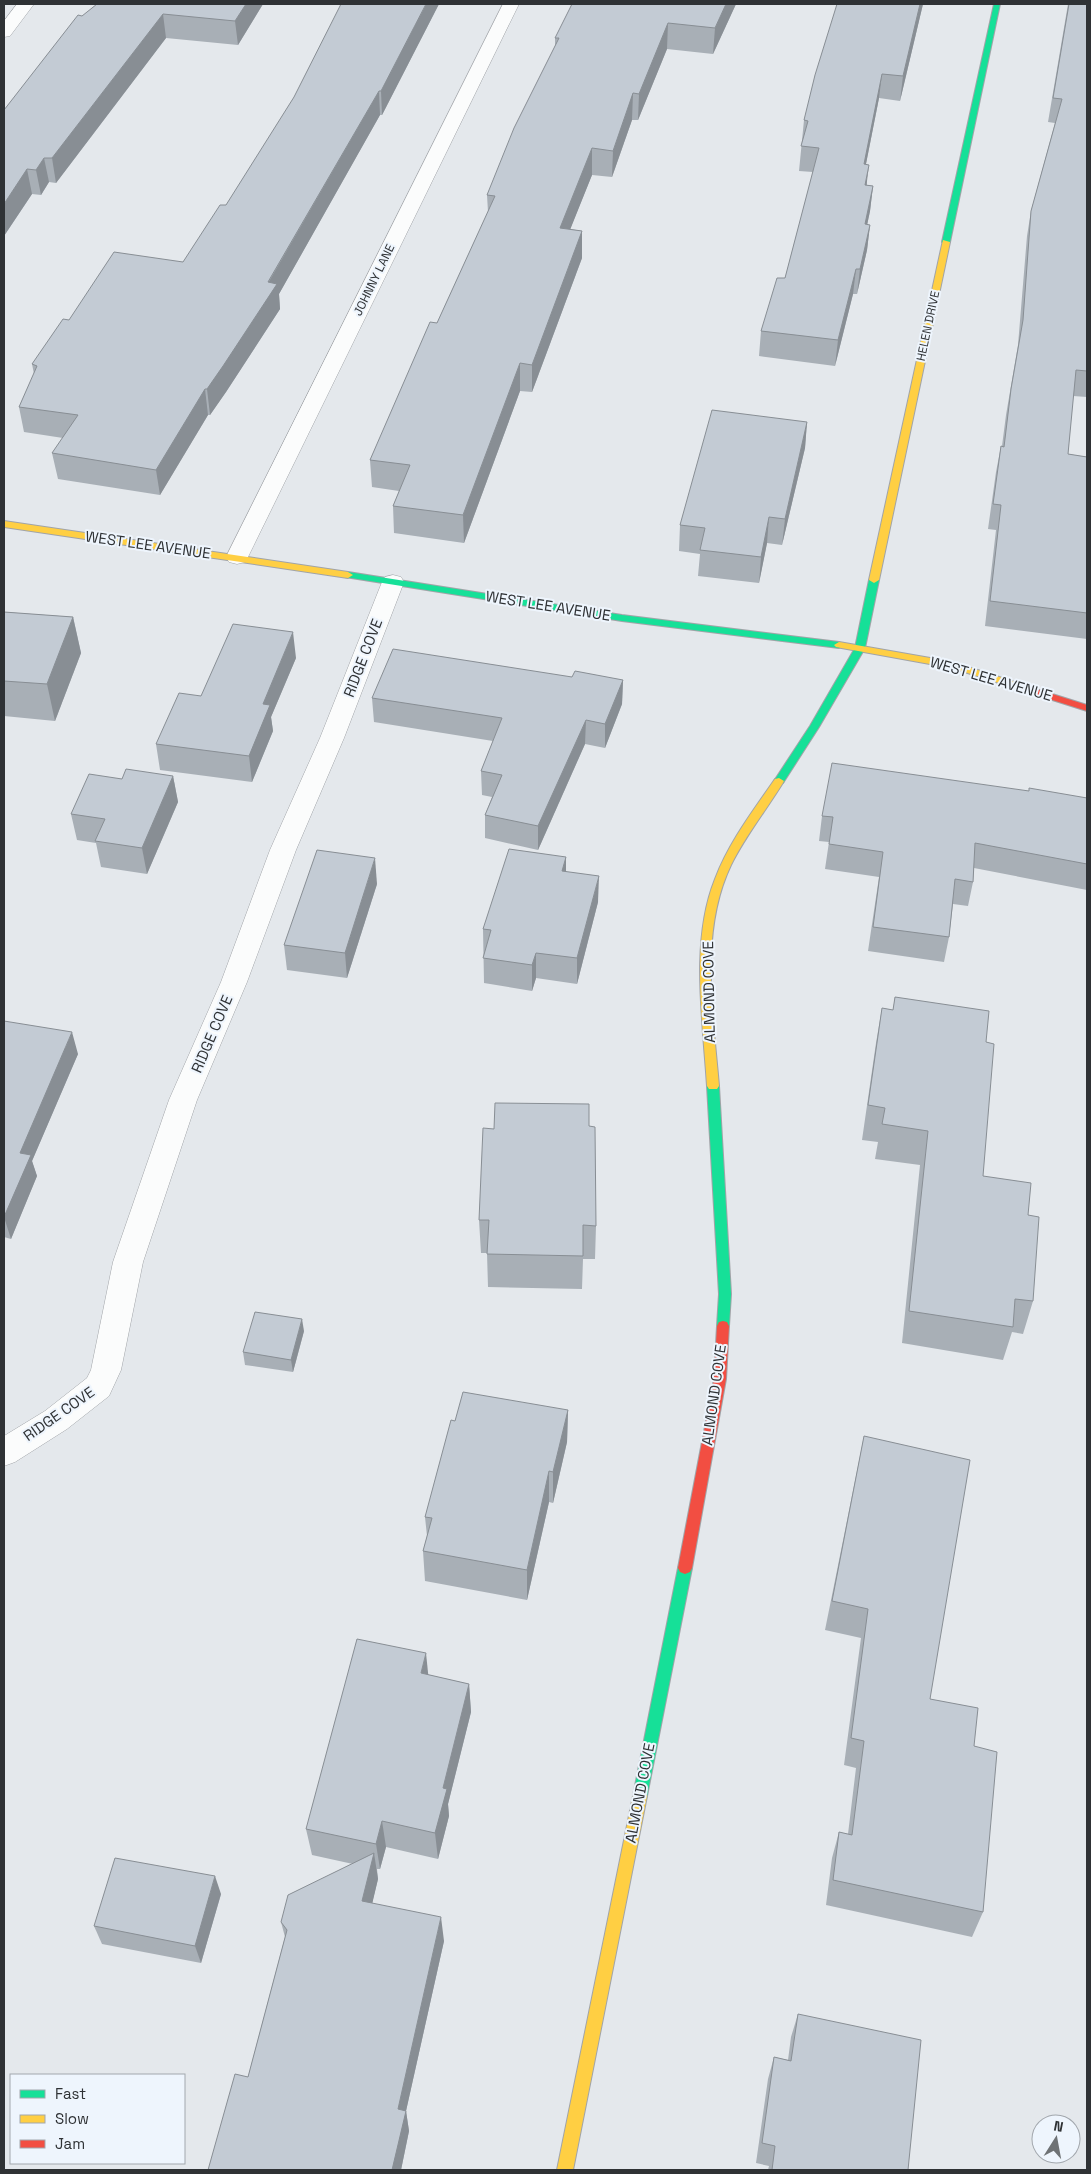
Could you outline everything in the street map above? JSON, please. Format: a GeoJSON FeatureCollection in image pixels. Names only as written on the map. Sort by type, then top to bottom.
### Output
{"type":"FeatureCollection","features":[{"type":"Feature","properties":{"kind":"street"},"geometry":{"type":"LineString","coordinates":[[4,32],[26,4]]}},
{"type":"Feature","properties":{"kind":"street","name":"JOHNNY LANE"},"geometry":{"type":"LineString","coordinates":[[236,557],[511,4]]}},
{"type":"Feature","properties":{"kind":"street","name":"HELEN DRIVE"},"geometry":{"type":"LineString","coordinates":[[860,648],[997,4]]}},
{"type":"Feature","properties":{"kind":"street","name":"WEST LEE AVENUE"},"geometry":{"type":"LineString","coordinates":[[4,524],[236,557],[622,618],[860,648],[953,665],[1087,708]]}},
{"type":"Feature","properties":{"kind":"street","name":"RIDGE COVE"},"geometry":{"type":"LineString","coordinates":[[4,1452],[56,1420],[98,1387],[106,1370],[128,1262],[183,1100],[234,982],[283,850],[332,738],[393,582]]}},
{"type":"Feature","properties":{"kind":"street","name":"ALMOND COVE"},"geometry":{"type":"LineString","coordinates":[[565,2170],[678,1604],[720,1379],[725,1294],[706,978],[709,930],[714,896],[733,850],[814,727],[860,648]]}},
{"type":"Feature","properties":{"kind":"building"},"geometry":{"type":"Polygon","coordinates":[[[97,4],[246,4],[235,21],[163,14],[52,158],[44,158],[36,170],[27,169],[4,204],[4,110],[78,15],[82,16],[97,4]]]}},
{"type":"Feature","properties":{"kind":"building"},"geometry":{"type":"Polygon","coordinates":[[[341,4],[426,4],[381,91],[379,91],[268,282],[277,284],[223,366],[207,389],[205,389],[156,470],[52,453],[78,415],[19,407],[37,366],[32,364],[63,319],[69,320],[114,252],[183,262],[220,205],[226,205],[294,97],[341,4]]]}},
{"type":"Feature","properties":{"kind":"building"},"geometry":{"type":"Polygon","coordinates":[[[572,4],[726,4],[715,28],[668,23],[639,94],[633,93],[613,151],[592,148],[560,228],[582,231],[532,365],[520,363],[463,515],[393,506],[410,465],[370,460],[430,322],[437,323],[495,196],[487,195],[514,128],[559,38],[555,38],[572,4]]]}},
{"type":"Feature","properties":{"kind":"building"},"geometry":{"type":"Polygon","coordinates":[[[837,4],[920,4],[903,76],[882,74],[864,164],[869,165],[865,185],[873,186],[865,224],[870,225],[860,269],[856,269],[838,340],[761,331],[777,278],[785,278],[819,148],[801,146],[808,121],[804,120],[815,75],[837,4]]]}},
{"type":"Feature","properties":{"kind":"building"},"geometry":{"type":"Polygon","coordinates":[[[1069,4],[1087,4],[1087,371],[1076,370],[1068,454],[1087,457],[1087,613],[990,601],[1001,505],[993,504],[1001,446],[1004,447],[1011,389],[1023,320],[1031,211],[1062,99],[1053,98],[1069,4]]]}},
{"type":"Feature","properties":{"kind":"building"},"geometry":{"type":"Polygon","coordinates":[[[712,410],[807,422],[785,519],[769,517],[761,557],[700,550],[705,528],[680,525],[712,410]]]}},
{"type":"Feature","properties":{"kind":"building"},"geometry":{"type":"Polygon","coordinates":[[[4,612],[73,617],[47,684],[4,681],[4,612]]]}},
{"type":"Feature","properties":{"kind":"building"},"geometry":{"type":"Polygon","coordinates":[[[233,624],[293,632],[263,704],[270,705],[249,756],[156,744],[179,693],[201,696],[233,624]]]}},
{"type":"Feature","properties":{"kind":"building"},"geometry":{"type":"Polygon","coordinates":[[[393,649],[572,677],[575,671],[623,680],[605,724],[586,720],[538,826],[485,815],[502,775],[481,771],[502,718],[372,698],[393,649]]]}},
{"type":"Feature","properties":{"kind":"building"},"geometry":{"type":"Polygon","coordinates":[[[832,763],[1029,791],[1029,788],[1087,798],[1087,864],[975,843],[973,882],[955,879],[949,937],[873,927],[883,852],[829,844],[833,817],[822,816],[832,763]]]}},
{"type":"Feature","properties":{"kind":"building"},"geometry":{"type":"Polygon","coordinates":[[[126,769],[173,776],[142,848],[95,841],[105,819],[71,814],[89,774],[122,779],[126,769]]]}},
{"type":"Feature","properties":{"kind":"building"},"geometry":{"type":"Polygon","coordinates":[[[509,849],[566,857],[562,871],[599,876],[577,958],[536,953],[532,965],[483,958],[491,930],[483,929],[509,849]]]}},
{"type":"Feature","properties":{"kind":"building"},"geometry":{"type":"Polygon","coordinates":[[[317,850],[375,858],[345,953],[284,945],[317,850]]]}},
{"type":"Feature","properties":{"kind":"building"},"geometry":{"type":"Polygon","coordinates":[[[895,997],[989,1011],[986,1042],[994,1044],[983,1176],[1031,1183],[1028,1215],[1039,1217],[1033,1301],[1015,1299],[1013,1327],[909,1311],[928,1131],[882,1124],[885,1108],[868,1105],[882,1008],[893,1010],[895,997]]]}},
{"type":"Feature","properties":{"kind":"building"},"geometry":{"type":"Polygon","coordinates":[[[4,1021],[72,1032],[20,1153],[31,1155],[4,1217],[4,1021]]]}},
{"type":"Feature","properties":{"kind":"building"},"geometry":{"type":"Polygon","coordinates":[[[495,1103],[589,1104],[589,1126],[595,1127],[596,1226],[583,1225],[583,1256],[487,1254],[489,1220],[479,1220],[483,1128],[494,1129],[495,1103]]]}},
{"type":"Feature","properties":{"kind":"building"},"geometry":{"type":"Polygon","coordinates":[[[255,1312],[302,1319],[291,1360],[243,1352],[255,1312]]]}},
{"type":"Feature","properties":{"kind":"building"},"geometry":{"type":"Polygon","coordinates":[[[463,1392],[568,1410],[553,1472],[549,1471],[527,1570],[423,1551],[432,1518],[425,1517],[451,1420],[455,1421],[463,1392]]]}},
{"type":"Feature","properties":{"kind":"building"},"geometry":{"type":"Polygon","coordinates":[[[864,1436],[970,1460],[930,1699],[978,1708],[974,1746],[997,1752],[983,1912],[833,1880],[839,1832],[852,1835],[864,1741],[851,1738],[868,1609],[832,1601],[864,1436]]]}},
{"type":"Feature","properties":{"kind":"building"},"geometry":{"type":"Polygon","coordinates":[[[357,1639],[426,1653],[421,1673],[469,1684],[443,1788],[447,1789],[435,1833],[382,1821],[376,1844],[306,1829],[357,1639]]]}},
{"type":"Feature","properties":{"kind":"building"},"geometry":{"type":"Polygon","coordinates":[[[374,1853],[362,1901],[441,1917],[398,2109],[406,2111],[392,2170],[208,2170],[235,2074],[248,2077],[287,1930],[281,1922],[288,1895],[374,1853]]]}},
{"type":"Feature","properties":{"kind":"building"},"geometry":{"type":"Polygon","coordinates":[[[115,1858],[215,1876],[195,1946],[94,1926],[115,1858]]]}},
{"type":"Feature","properties":{"kind":"building"},"geometry":{"type":"Polygon","coordinates":[[[798,2014],[921,2040],[908,2170],[772,2170],[775,2146],[762,2143],[774,2057],[791,2061],[798,2014]]]}},
{"type":"Feature","properties":{"kind":"traffic: fast"},"geometry":{"type":"LineString","coordinates":[[946,242],[997,4]]}},
{"type":"Feature","properties":{"kind":"traffic: fast"},"geometry":{"type":"LineString","coordinates":[[348,575],[622,618],[839,645]]}},
{"type":"Feature","properties":{"kind":"traffic: fast"},"geometry":{"type":"LineString","coordinates":[[779,781],[814,727],[860,648],[874,580]]}},
{"type":"Feature","properties":{"kind":"traffic: fast"},"geometry":{"type":"LineString","coordinates":[[713,1086],[725,1294],[723,1326]]}},
{"type":"Feature","properties":{"kind":"traffic: fast"},"geometry":{"type":"LineString","coordinates":[[640,1796],[685,1568]]}},
{"type":"Feature","properties":{"kind":"traffic: slow"},"geometry":{"type":"LineString","coordinates":[[874,580],[946,242]]}},
{"type":"Feature","properties":{"kind":"traffic: slow"},"geometry":{"type":"LineString","coordinates":[[4,524],[348,575]]}},
{"type":"Feature","properties":{"kind":"traffic: slow"},"geometry":{"type":"LineString","coordinates":[[839,645],[953,665],[1027,689]]}},
{"type":"Feature","properties":{"kind":"traffic: slow"},"geometry":{"type":"LineString","coordinates":[[713,1086],[706,992],[709,920],[714,897],[725,866],[751,822],[779,781]]}},
{"type":"Feature","properties":{"kind":"traffic: slow"},"geometry":{"type":"LineString","coordinates":[[565,2170],[640,1796]]}},
{"type":"Feature","properties":{"kind":"traffic: jam"},"geometry":{"type":"LineString","coordinates":[[1027,689],[1087,708]]}},
{"type":"Feature","properties":{"kind":"traffic: jam"},"geometry":{"type":"LineString","coordinates":[[685,1568],[720,1379],[723,1326]]}}]}
